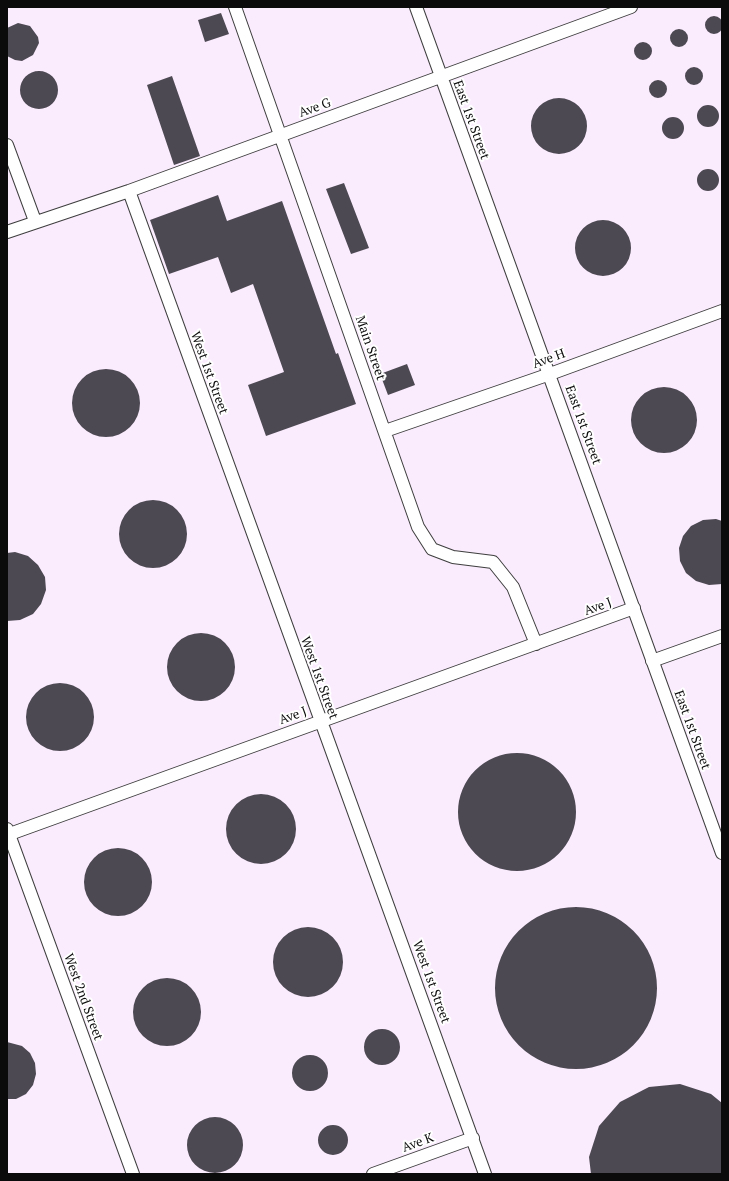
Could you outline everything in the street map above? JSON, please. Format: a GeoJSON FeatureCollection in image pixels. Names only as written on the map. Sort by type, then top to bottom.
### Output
{"type":"FeatureCollection","features":[{"type":"Feature","properties":{"kind":"street","name":"Main Street"},"geometry":{"type":"LineString","coordinates":[[235,7],[418,527],[432,549],[453,557],[493,562],[513,588],[536,644]]}},
{"type":"Feature","properties":{"kind":"street","name":"East 1st Street"},"geometry":{"type":"LineString","coordinates":[[416,7],[722,853]]}},
{"type":"Feature","properties":{"kind":"street","name":"Ave G"},"geometry":{"type":"LineString","coordinates":[[7,232],[35,221],[129,191],[631,7]]}},
{"type":"Feature","properties":{"kind":"street"},"geometry":{"type":"LineString","coordinates":[[7,145],[35,221]]}},
{"type":"Feature","properties":{"kind":"street","name":"West 1st Street"},"geometry":{"type":"LineString","coordinates":[[129,191],[485,1174]]}},
{"type":"Feature","properties":{"kind":"street","name":"Ave H"},"geometry":{"type":"LineString","coordinates":[[385,431],[550,374],[722,311]]}},
{"type":"Feature","properties":{"kind":"street","name":"Ave J"},"geometry":{"type":"LineString","coordinates":[[8,833],[634,608]]}},
{"type":"Feature","properties":{"kind":"street"},"geometry":{"type":"LineString","coordinates":[[652,661],[722,636]]}},
{"type":"Feature","properties":{"kind":"street","name":"West 2nd Street"},"geometry":{"type":"LineString","coordinates":[[8,833],[132,1174]]}},
{"type":"Feature","properties":{"kind":"street","name":"Ave K"},"geometry":{"type":"LineString","coordinates":[[373,1174],[473,1138]]}},
{"type":"Feature","properties":{"kind":"building"},"geometry":{"type":"Polygon","coordinates":[[[221,13],[229,34],[205,42],[198,20],[221,13]]]}},
{"type":"Feature","properties":{"kind":"building"},"geometry":{"type":"Polygon","coordinates":[[[714,16],[720,19],[723,25],[720,31],[714,34],[708,31],[705,25],[708,19],[714,16]]]}},
{"type":"Feature","properties":{"kind":"building"},"geometry":{"type":"Polygon","coordinates":[[[18,23],[30,26],[38,37],[39,43],[33,55],[22,61],[15,60],[7,56],[7,28],[18,23]]]}},
{"type":"Feature","properties":{"kind":"building"},"geometry":{"type":"Polygon","coordinates":[[[679,29],[686,31],[688,38],[686,45],[679,47],[672,45],[670,38],[672,31],[679,29]]]}},
{"type":"Feature","properties":{"kind":"building"},"geometry":{"type":"Polygon","coordinates":[[[639,42],[647,42],[652,47],[650,58],[647,60],[639,60],[634,55],[634,47],[639,42]]]}},
{"type":"Feature","properties":{"kind":"building"},"geometry":{"type":"Polygon","coordinates":[[[694,67],[698,68],[702,72],[702,80],[698,84],[694,85],[690,84],[686,80],[685,76],[686,72],[690,68],[694,67]]]}},
{"type":"Feature","properties":{"kind":"building"},"geometry":{"type":"Polygon","coordinates":[[[35,71],[43,71],[55,80],[58,90],[55,100],[49,106],[43,109],[35,109],[23,100],[20,94],[20,86],[29,74],[35,71]]]}},
{"type":"Feature","properties":{"kind":"building"},"geometry":{"type":"Polygon","coordinates":[[[172,76],[200,156],[174,165],[147,85],[172,76]]]}},
{"type":"Feature","properties":{"kind":"building"},"geometry":{"type":"Polygon","coordinates":[[[658,80],[662,81],[666,85],[666,93],[662,97],[658,98],[654,97],[650,93],[649,89],[650,85],[654,81],[658,80]]]}},
{"type":"Feature","properties":{"kind":"building"},"geometry":{"type":"Polygon","coordinates":[[[559,98],[570,100],[579,106],[585,115],[587,126],[585,137],[579,146],[570,152],[559,154],[548,152],[539,146],[533,137],[531,126],[533,115],[539,106],[548,100],[559,98]]]}},
{"type":"Feature","properties":{"kind":"building"},"geometry":{"type":"Polygon","coordinates":[[[708,105],[716,108],[719,116],[716,124],[708,127],[700,124],[697,116],[700,108],[708,105]]]}},
{"type":"Feature","properties":{"kind":"building"},"geometry":{"type":"Polygon","coordinates":[[[673,117],[681,120],[684,128],[681,136],[673,139],[665,136],[662,128],[665,120],[673,117]]]}},
{"type":"Feature","properties":{"kind":"building"},"geometry":{"type":"Polygon","coordinates":[[[708,169],[716,172],[719,180],[716,188],[708,191],[700,188],[697,180],[700,172],[708,169]]]}},
{"type":"Feature","properties":{"kind":"building"},"geometry":{"type":"Polygon","coordinates":[[[344,183],[369,248],[351,254],[326,189],[344,183]]]}},
{"type":"Feature","properties":{"kind":"building"},"geometry":{"type":"Polygon","coordinates":[[[218,195],[227,221],[282,201],[336,354],[338,353],[356,404],[266,436],[248,385],[284,372],[253,284],[231,293],[218,257],[169,274],[150,220],[218,195]]]}},
{"type":"Feature","properties":{"kind":"building"},"geometry":{"type":"Polygon","coordinates":[[[603,220],[614,222],[623,228],[629,237],[631,248],[629,259],[623,268],[614,274],[603,276],[592,274],[583,268],[577,259],[575,248],[577,237],[583,228],[592,222],[603,220]]]}},
{"type":"Feature","properties":{"kind":"building"},"geometry":{"type":"Polygon","coordinates":[[[407,364],[415,385],[388,395],[380,374],[407,364]]]}},
{"type":"Feature","properties":{"kind":"building"},"geometry":{"type":"Polygon","coordinates":[[[99,369],[113,369],[125,374],[135,384],[140,396],[140,410],[135,422],[125,432],[113,437],[99,437],[87,432],[77,422],[72,410],[72,396],[77,384],[87,374],[99,369]]]}},
{"type":"Feature","properties":{"kind":"building"},"geometry":{"type":"Polygon","coordinates":[[[664,387],[677,390],[687,397],[694,407],[697,420],[694,433],[687,443],[677,450],[664,453],[651,450],[641,443],[634,433],[631,420],[634,407],[641,397],[651,390],[664,387]]]}},
{"type":"Feature","properties":{"kind":"building"},"geometry":{"type":"Polygon","coordinates":[[[146,500],[160,500],[172,505],[182,515],[187,527],[187,541],[182,553],[172,563],[160,568],[146,568],[134,563],[124,553],[119,541],[119,527],[124,515],[134,505],[146,500]]]}},
{"type":"Feature","properties":{"kind":"building"},"geometry":{"type":"Polygon","coordinates":[[[716,519],[722,521],[722,584],[709,585],[696,581],[686,573],[680,561],[679,548],[683,536],[691,526],[703,520],[716,519]]]}},
{"type":"Feature","properties":{"kind":"building"},"geometry":{"type":"Polygon","coordinates":[[[15,552],[28,556],[38,565],[45,577],[46,590],[41,604],[33,614],[20,620],[7,621],[7,553],[15,552]]]}},
{"type":"Feature","properties":{"kind":"building"},"geometry":{"type":"Polygon","coordinates":[[[194,633],[208,633],[220,638],[230,648],[235,660],[235,674],[230,686],[220,696],[208,701],[194,701],[182,696],[172,686],[167,674],[167,660],[172,648],[182,638],[194,633]]]}},
{"type":"Feature","properties":{"kind":"building"},"geometry":{"type":"Polygon","coordinates":[[[53,683],[67,683],[79,688],[89,698],[94,710],[94,724],[89,736],[79,746],[67,751],[53,751],[41,746],[31,736],[26,724],[26,710],[31,698],[41,688],[53,683]]]}},
{"type":"Feature","properties":{"kind":"building"},"geometry":{"type":"Polygon","coordinates":[[[517,753],[528,754],[540,758],[559,770],[571,789],[575,801],[575,823],[571,835],[559,854],[540,866],[528,870],[517,871],[506,870],[494,866],[475,854],[463,835],[459,823],[458,812],[459,801],[463,789],[475,770],[494,758],[506,754],[517,753]]]}},
{"type":"Feature","properties":{"kind":"building"},"geometry":{"type":"Polygon","coordinates":[[[261,794],[280,800],[290,810],[296,829],[290,848],[280,858],[261,864],[242,858],[232,848],[226,829],[232,810],[242,800],[261,794]]]}},
{"type":"Feature","properties":{"kind":"building"},"geometry":{"type":"Polygon","coordinates":[[[111,848],[125,848],[137,853],[147,863],[152,875],[152,889],[147,901],[137,911],[125,916],[111,916],[99,911],[89,901],[84,889],[84,875],[89,863],[99,853],[111,848]]]}},
{"type":"Feature","properties":{"kind":"building"},"geometry":{"type":"Polygon","coordinates":[[[568,907],[584,907],[607,913],[627,925],[639,937],[654,964],[657,988],[654,1012],[651,1019],[639,1039],[627,1051],[600,1066],[584,1069],[568,1069],[545,1063],[525,1051],[513,1039],[498,1012],[495,996],[495,980],[501,957],[513,937],[525,925],[552,910],[568,907]]]}},
{"type":"Feature","properties":{"kind":"building"},"geometry":{"type":"Polygon","coordinates":[[[308,927],[327,933],[337,943],[343,962],[337,981],[327,991],[308,997],[289,991],[279,981],[273,962],[279,943],[289,933],[308,927]]]}},
{"type":"Feature","properties":{"kind":"building"},"geometry":{"type":"Polygon","coordinates":[[[160,978],[174,978],[186,983],[196,993],[201,1005],[201,1019],[196,1031],[186,1041],[174,1046],[160,1046],[148,1041],[138,1031],[133,1019],[133,1005],[138,993],[148,983],[160,978]]]}},
{"type":"Feature","properties":{"kind":"building"},"geometry":{"type":"Polygon","coordinates":[[[382,1029],[392,1032],[397,1037],[400,1047],[397,1057],[392,1062],[382,1065],[372,1062],[367,1057],[364,1047],[367,1037],[372,1032],[382,1029]]]}},
{"type":"Feature","properties":{"kind":"building"},"geometry":{"type":"Polygon","coordinates":[[[7,1042],[22,1046],[30,1053],[35,1063],[36,1074],[33,1085],[26,1094],[16,1099],[7,1099],[7,1042]]]}},
{"type":"Feature","properties":{"kind":"building"},"geometry":{"type":"Polygon","coordinates":[[[310,1055],[320,1058],[325,1063],[328,1073],[325,1083],[320,1088],[310,1091],[300,1088],[295,1083],[292,1073],[295,1063],[300,1058],[310,1055]]]}},
{"type":"Feature","properties":{"kind":"building"},"geometry":{"type":"Polygon","coordinates":[[[680,1084],[711,1094],[722,1103],[722,1174],[591,1174],[589,1157],[599,1126],[620,1102],[649,1087],[680,1084]]]}},
{"type":"Feature","properties":{"kind":"building"},"geometry":{"type":"Polygon","coordinates":[[[209,1117],[221,1117],[235,1125],[243,1139],[241,1156],[235,1165],[221,1173],[209,1173],[199,1168],[192,1161],[187,1151],[187,1139],[192,1129],[199,1122],[209,1117]]]}},
{"type":"Feature","properties":{"kind":"building"},"geometry":{"type":"Polygon","coordinates":[[[333,1125],[339,1126],[347,1134],[347,1146],[339,1154],[333,1155],[327,1154],[319,1146],[318,1140],[319,1134],[327,1126],[333,1125]]]}}]}
